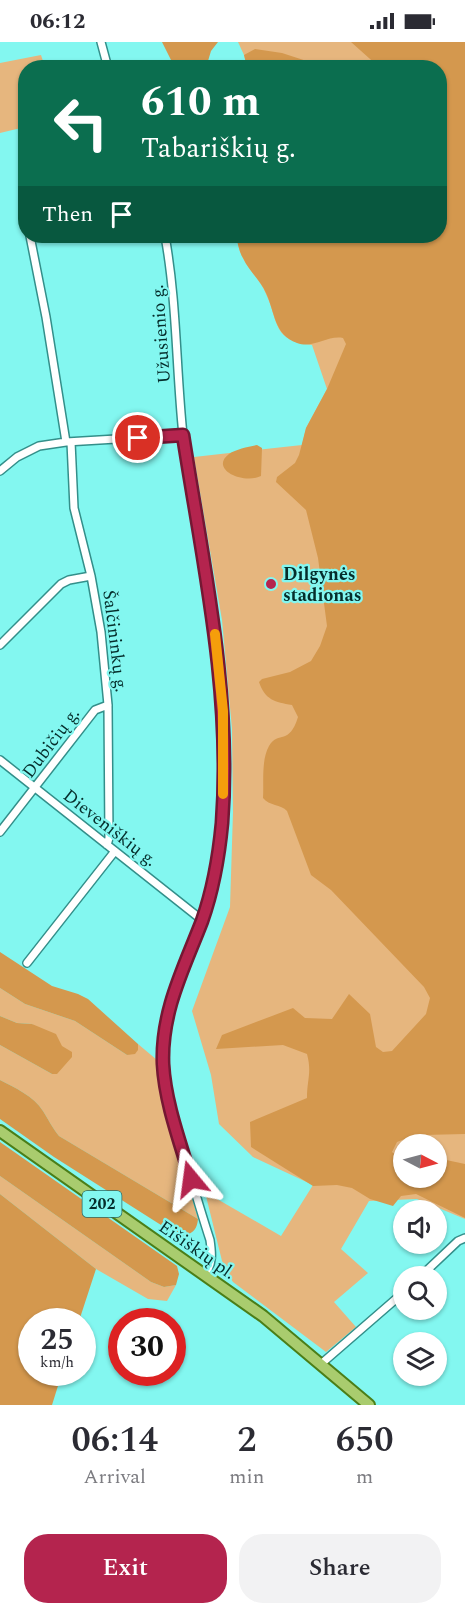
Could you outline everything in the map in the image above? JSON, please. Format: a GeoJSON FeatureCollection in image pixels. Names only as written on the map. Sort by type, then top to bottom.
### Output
{"type":"FeatureCollection","features":[{"type":"Feature","properties":{"kind":"main road","name":"Eišiškių pl."},"geometry":{"type":"LineString","coordinates":[[0,1131],[263,1316],[369,1405]]}},
{"type":"Feature","properties":{"kind":"street"},"geometry":{"type":"LineString","coordinates":[[101,42],[106,60]]}},
{"type":"Feature","properties":{"kind":"street","name":"Šalčininkų g."},"geometry":{"type":"LineString","coordinates":[[31,243],[68,442],[74,508],[91,576],[101,632],[108,705],[109,838],[107,845]]}},
{"type":"Feature","properties":{"kind":"street","name":"Užusienio g."},"geometry":{"type":"LineString","coordinates":[[166,243],[174,299],[183,435],[213,619],[223,711],[222,824],[212,884],[202,920],[171,998],[164,1034],[163,1065],[176,1127],[210,1240],[211,1266],[205,1275]]}},
{"type":"Feature","properties":{"kind":"street"},"geometry":{"type":"LineString","coordinates":[[0,471],[26,451],[39,446],[183,435]]}},
{"type":"Feature","properties":{"kind":"street"},"geometry":{"type":"LineString","coordinates":[[0,645],[61,584],[69,580],[91,576]]}},
{"type":"Feature","properties":{"kind":"street","name":"Dubičių g."},"geometry":{"type":"LineString","coordinates":[[0,832],[95,710],[108,705]]}},
{"type":"Feature","properties":{"kind":"street","name":"Dieveniškių g."},"geometry":{"type":"LineString","coordinates":[[0,760],[202,920]]}},
{"type":"Feature","properties":{"kind":"street"},"geometry":{"type":"LineString","coordinates":[[27,963],[115,851]]}},
{"type":"Feature","properties":{"kind":"street"},"geometry":{"type":"LineString","coordinates":[[432,1266],[458,1241],[465,1238]]}},
{"type":"Feature","properties":{"kind":"street"},"geometry":{"type":"LineString","coordinates":[[321,1364],[393,1302]]}},
{"type":"Feature","properties":{"kind":"shaded area"},"geometry":{"type":"Polygon","coordinates":[[[162,42],[218,42],[211,51],[208,60],[171,60],[162,42]]]}},
{"type":"Feature","properties":{"kind":"shaded area"},"geometry":{"type":"Polygon","coordinates":[[[238,42],[465,42],[465,1219],[447,1212],[447,1200],[369,1201],[341,1249],[368,1273],[334,1302],[356,1327],[326,1352],[233,1282],[224,1269],[205,1192],[281,1236],[313,1185],[253,1157],[219,1124],[211,1075],[192,1011],[230,907],[233,812],[232,729],[222,620],[194,457],[302,445],[306,428],[327,389],[312,345],[299,343],[283,334],[264,289],[248,267],[238,243],[447,243],[447,60],[245,60],[238,42]]]}},
{"type":"Feature","properties":{"kind":"shaded area"},"geometry":{"type":"Polygon","coordinates":[[[351,42],[465,42],[465,1134],[393,1134],[392,1152],[393,1188],[447,1188],[447,1160],[465,1164],[465,1218],[447,1209],[447,1200],[428,1200],[416,1194],[401,1196],[398,1200],[393,1200],[393,1206],[370,1199],[352,1188],[337,1185],[313,1186],[251,1147],[250,1122],[307,1098],[309,1071],[307,1054],[283,1045],[216,1049],[222,1035],[293,1008],[305,1018],[332,1019],[349,994],[370,1014],[376,1047],[383,1052],[392,1051],[426,1014],[430,998],[424,987],[331,890],[311,875],[287,811],[263,798],[266,752],[273,741],[291,732],[298,717],[292,705],[276,701],[268,696],[259,682],[262,679],[290,672],[311,661],[320,646],[327,626],[318,558],[306,510],[276,482],[277,477],[295,463],[306,428],[327,389],[346,344],[343,338],[331,338],[309,344],[297,343],[289,339],[279,329],[264,289],[248,267],[238,243],[447,243],[447,60],[371,60],[351,42]]]}},
{"type":"Feature","properties":{"kind":"shaded area"},"geometry":{"type":"Polygon","coordinates":[[[255,49],[282,53],[304,60],[245,60],[244,55],[255,49]]]}},
{"type":"Feature","properties":{"kind":"shaded area"},"geometry":{"type":"Polygon","coordinates":[[[41,55],[43,60],[18,60],[18,129],[0,133],[0,63],[41,55]]]}},
{"type":"Feature","properties":{"kind":"shaded area"},"geometry":{"type":"Polygon","coordinates":[[[257,445],[262,448],[261,476],[238,477],[226,470],[223,465],[229,454],[257,445]]]}},
{"type":"Feature","properties":{"kind":"shaded area"},"geometry":{"type":"Polygon","coordinates":[[[0,952],[52,986],[88,999],[138,1044],[138,1050],[135,1054],[127,1055],[75,1021],[25,1004],[0,988],[0,952]]]}},
{"type":"Feature","properties":{"kind":"shaded area"},"geometry":{"type":"Polygon","coordinates":[[[0,988],[25,1004],[75,1021],[127,1055],[138,1049],[138,1044],[157,1060],[164,1102],[198,1219],[59,1136],[35,1101],[0,1080],[0,1045],[52,1074],[62,1047],[32,1024],[17,1023],[0,1016],[0,988]]]}},
{"type":"Feature","properties":{"kind":"shaded area"},"geometry":{"type":"Polygon","coordinates":[[[0,1016],[17,1023],[32,1024],[56,1034],[62,1046],[72,1052],[72,1057],[57,1074],[52,1074],[0,1045],[0,1016]]]}},
{"type":"Feature","properties":{"kind":"shaded area"},"geometry":{"type":"Polygon","coordinates":[[[0,1080],[35,1101],[59,1136],[198,1219],[194,1230],[185,1236],[172,1232],[54,1157],[0,1119],[0,1080]]]}},
{"type":"Feature","properties":{"kind":"shaded area"},"geometry":{"type":"Polygon","coordinates":[[[0,1142],[177,1266],[179,1274],[176,1285],[164,1287],[151,1282],[0,1176],[0,1142]]]}},
{"type":"Feature","properties":{"kind":"shaded area"},"geometry":{"type":"Polygon","coordinates":[[[0,1176],[151,1282],[164,1287],[176,1285],[167,1301],[148,1299],[96,1269],[0,1194],[0,1176]]]}},
{"type":"Feature","properties":{"kind":"shaded area"},"geometry":{"type":"Polygon","coordinates":[[[0,1194],[96,1269],[83,1308],[18,1308],[18,1386],[58,1386],[52,1405],[0,1405],[0,1194]]]}},
{"type":"Feature","properties":{"kind":"slow traffic"},"geometry":{"type":"LineString","coordinates":[[215,634],[223,711],[223,794]]}},
{"type":"Feature","properties":{"kind":"place","name":"Dilgynės stadionas"},"geometry":{"type":"Point","coordinates":[271,584]}},
{"type":"Feature","properties":{"kind":"route"},"geometry":{"type":"LineString","coordinates":[[138,438],[183,435],[213,619],[223,711],[222,824],[216,866],[202,920],[174,988],[164,1034],[163,1065],[167,1090],[191,1179]]}}]}
